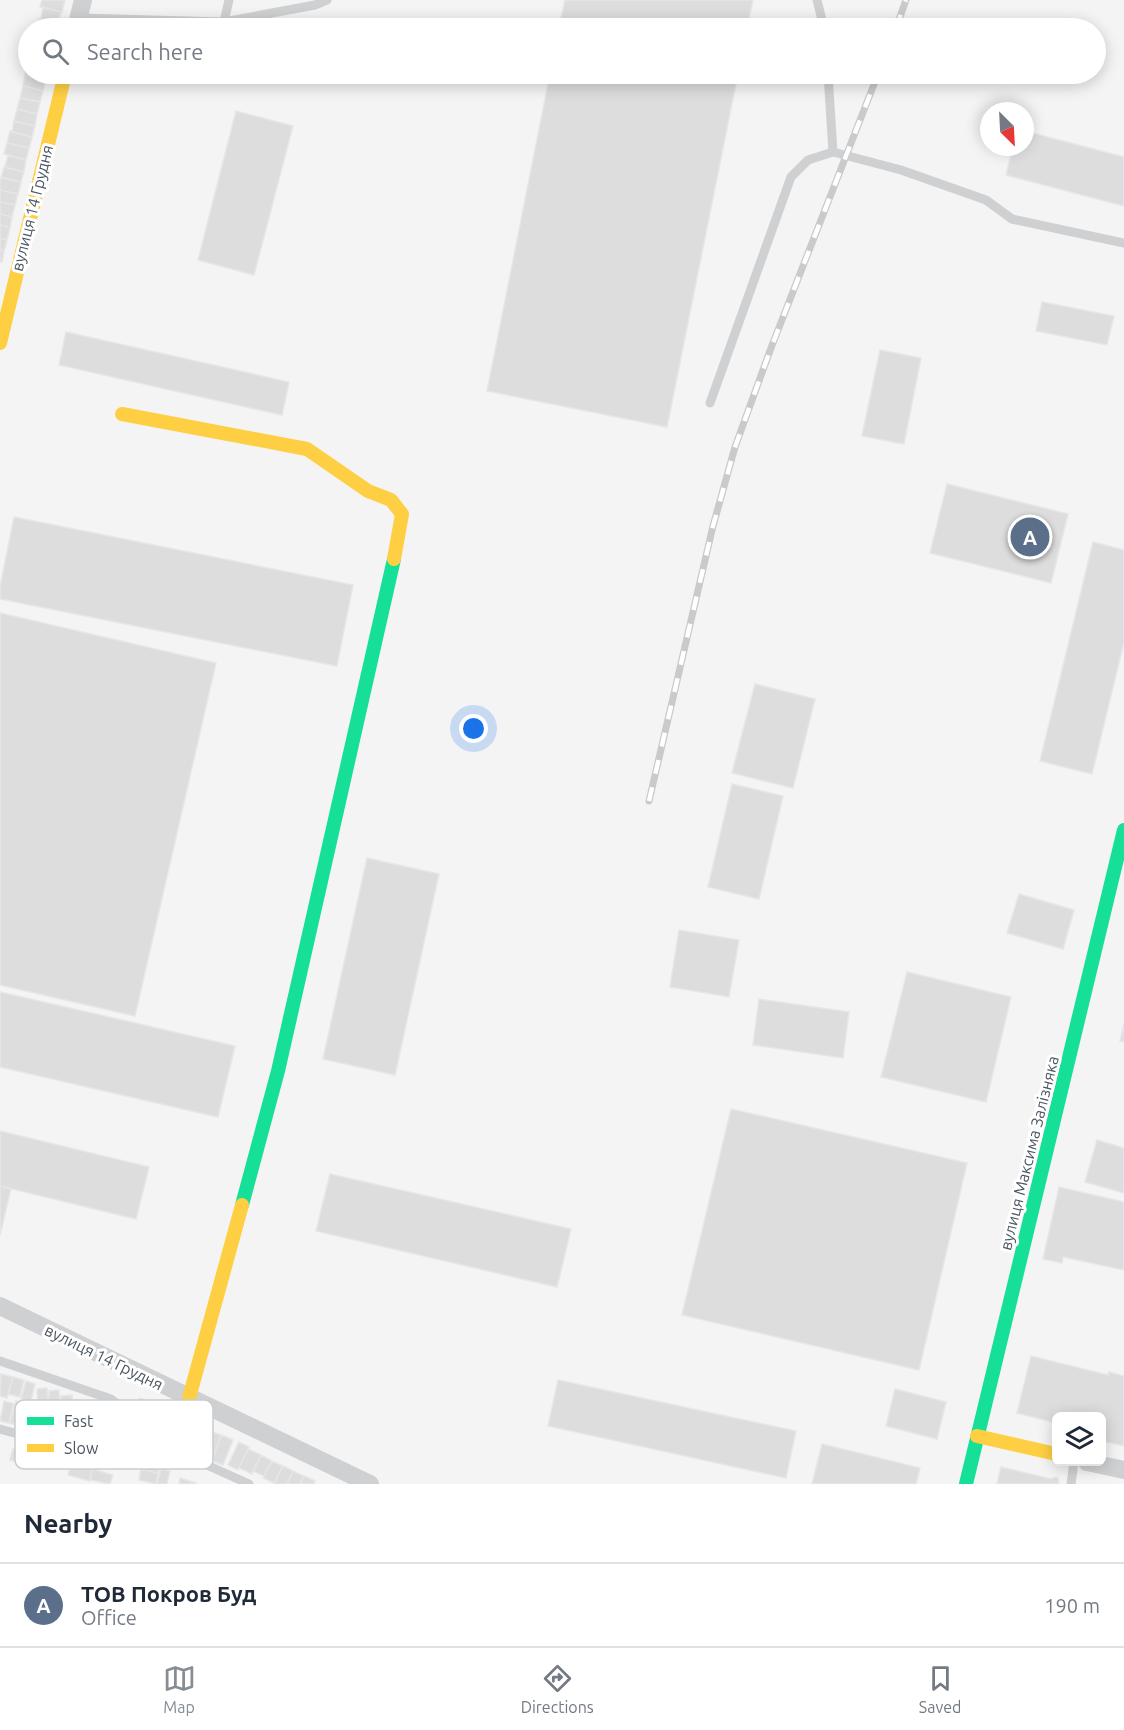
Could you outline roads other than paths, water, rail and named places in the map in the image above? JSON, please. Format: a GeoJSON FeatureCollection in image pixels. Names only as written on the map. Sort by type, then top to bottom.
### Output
{"type":"FeatureCollection","features":[{"type":"Feature","properties":{"kind":"street"},"geometry":{"type":"LineString","coordinates":[[78,18],[83,0]]}},
{"type":"Feature","properties":{"kind":"street","name":"вулиця 14 Грудня"},"geometry":{"type":"LineString","coordinates":[[0,343],[63,84]]}},
{"type":"Feature","properties":{"kind":"street"},"geometry":{"type":"LineString","coordinates":[[122,414],[307,449],[368,490],[392,500],[402,514],[278,1071],[189,1398]]}},
{"type":"Feature","properties":{"kind":"street","name":"вулиця Максима Залізняка"},"geometry":{"type":"LineString","coordinates":[[966,1484],[1124,830]]}},
{"type":"Feature","properties":{"kind":"street","name":"вулиця 14 Грудня"},"geometry":{"type":"LineString","coordinates":[[0,1306],[193,1400]]}},
{"type":"Feature","properties":{"kind":"street","name":"вулиця 14 Грудня"},"geometry":{"type":"LineString","coordinates":[[213,1409],[370,1484]]}},
{"type":"Feature","properties":{"kind":"street"},"geometry":{"type":"LineString","coordinates":[[977,1436],[1052,1453]]}},
{"type":"Feature","properties":{"kind":"street"},"geometry":{"type":"LineString","coordinates":[[1106,1466],[1124,1470]]}},
{"type":"Feature","properties":{"kind":"lane"},"geometry":{"type":"LineString","coordinates":[[225,18],[229,0]]}},
{"type":"Feature","properties":{"kind":"lane"},"geometry":{"type":"LineString","coordinates":[[247,18],[315,6],[327,0]]}},
{"type":"Feature","properties":{"kind":"lane"},"geometry":{"type":"LineString","coordinates":[[817,0],[822,18]]}},
{"type":"Feature","properties":{"kind":"lane"},"geometry":{"type":"LineString","coordinates":[[829,84],[833,152]]}},
{"type":"Feature","properties":{"kind":"lane"},"geometry":{"type":"LineString","coordinates":[[710,403],[791,177],[808,160],[833,152],[901,170],[986,200],[1012,219],[1124,243]]}},
{"type":"Feature","properties":{"kind":"lane"},"geometry":{"type":"LineString","coordinates":[[0,1361],[112,1400]]}},
{"type":"Feature","properties":{"kind":"lane"},"geometry":{"type":"LineString","coordinates":[[0,1429],[15,1433]]}},
{"type":"Feature","properties":{"kind":"lane"},"geometry":{"type":"LineString","coordinates":[[1071,1484],[1073,1466]]}},
{"type":"Feature","properties":{"kind":"lane"},"geometry":{"type":"LineString","coordinates":[[213,1468],[249,1484]]}},
{"type":"Feature","properties":{"kind":"railway"},"geometry":{"type":"LineString","coordinates":[[900,18],[906,0]]}},
{"type":"Feature","properties":{"kind":"railway"},"geometry":{"type":"LineString","coordinates":[[649,801],[713,526],[735,447],[771,348],[874,84]]}},
{"type":"Feature","properties":{"kind":"place","name":"ТОВ Покров Буд"},"geometry":{"type":"Point","coordinates":[1030,537]}}]}
